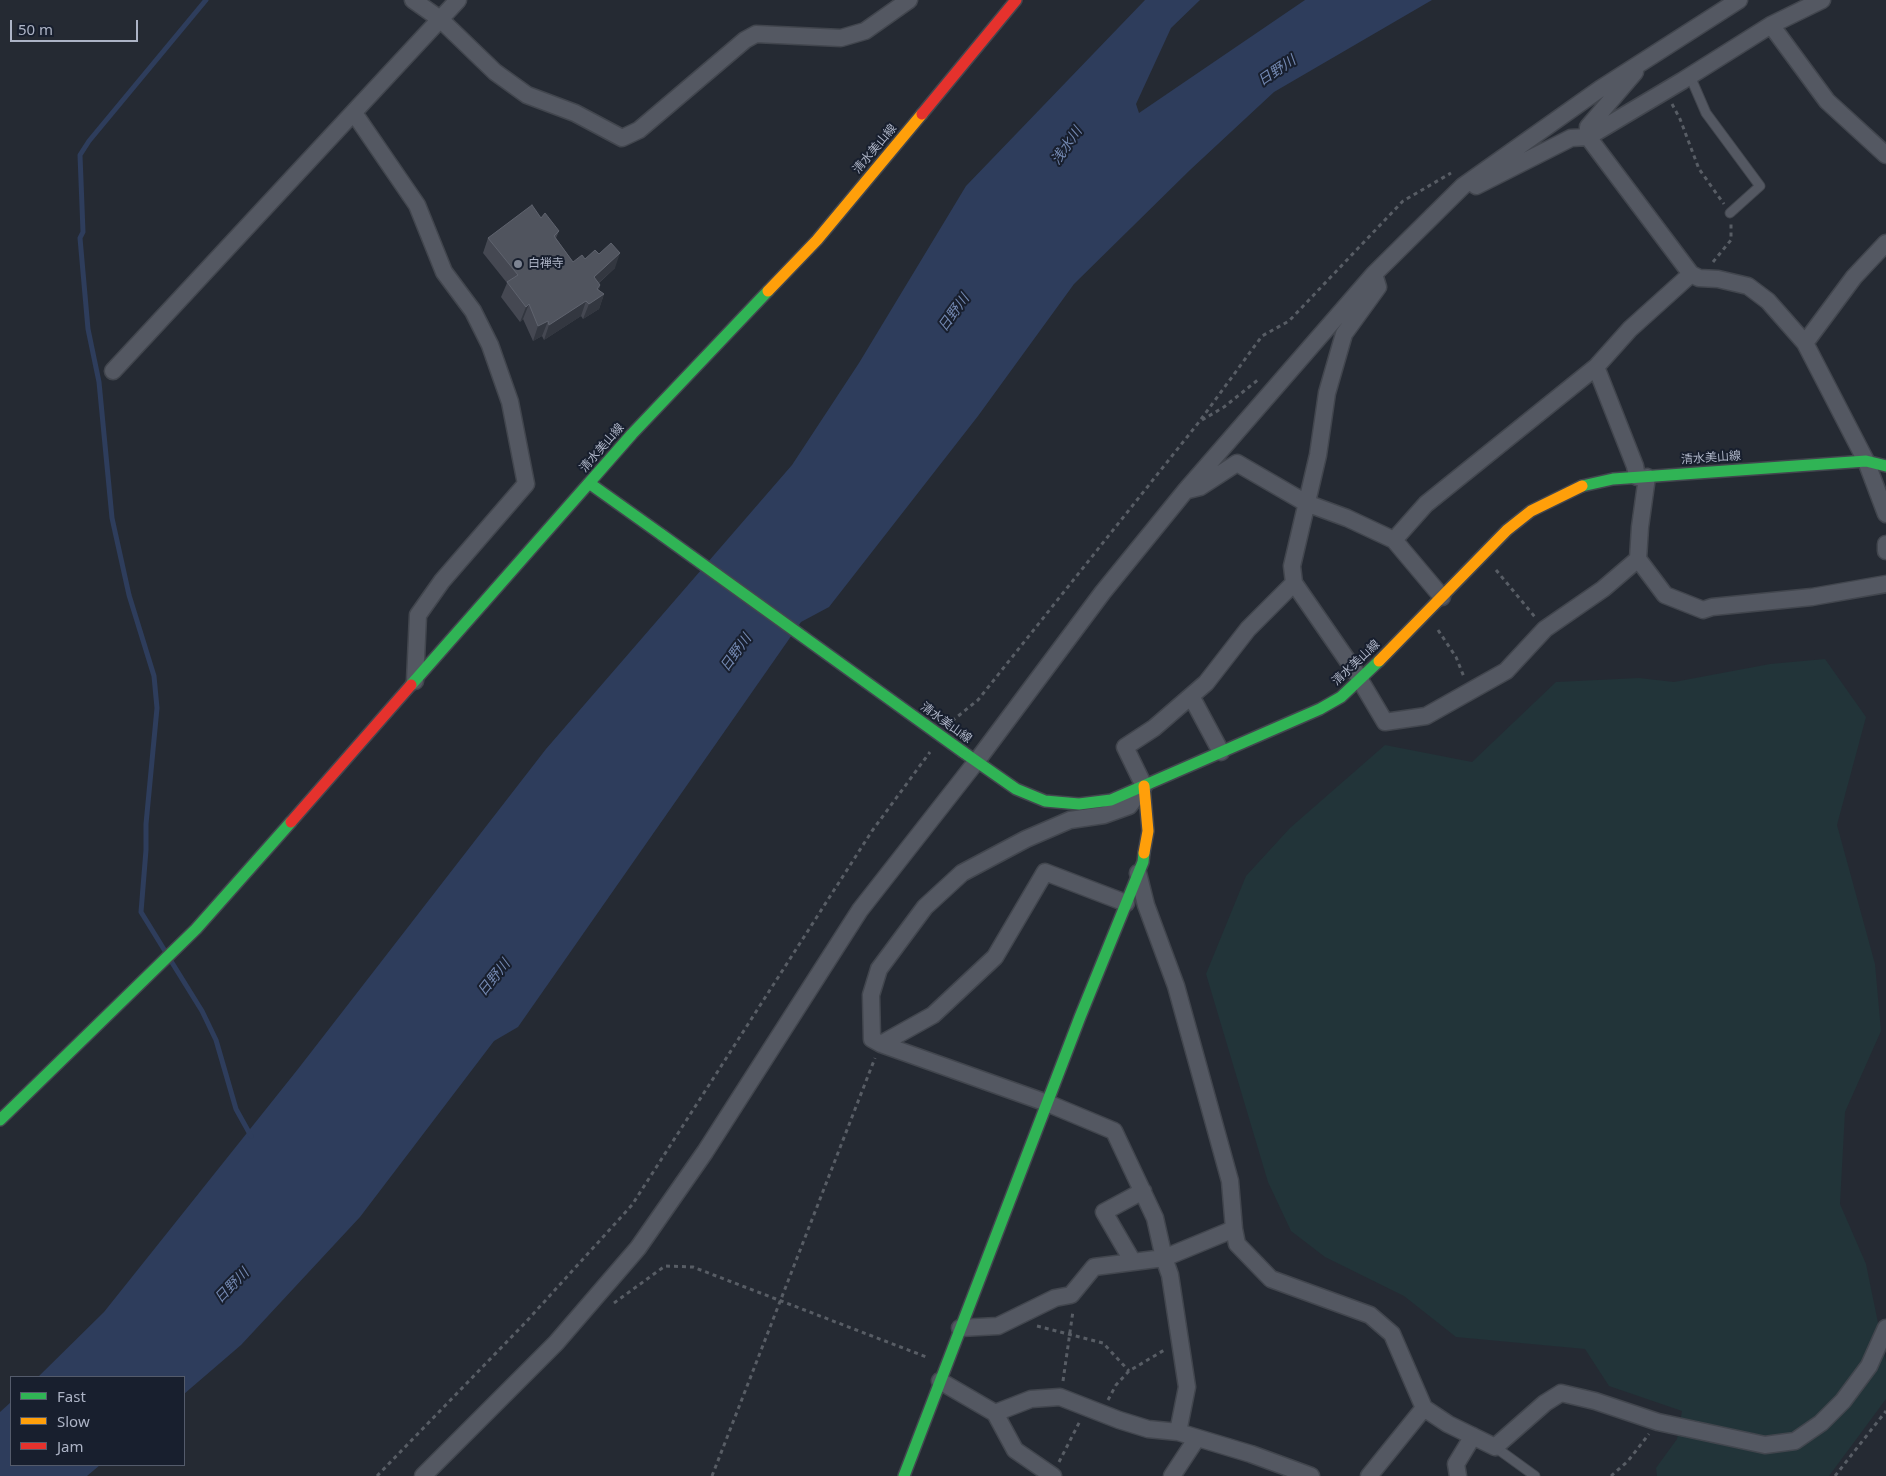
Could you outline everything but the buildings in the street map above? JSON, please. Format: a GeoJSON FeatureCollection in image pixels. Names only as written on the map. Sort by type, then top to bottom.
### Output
{"type":"FeatureCollection","features":[{"type":"Feature","properties":{"kind":"main road","name":"清水美山線"},"geometry":{"type":"LineString","coordinates":[[1016,0],[817,240],[638,427],[589,483],[1016,789],[1045,801],[1079,804],[1110,800],[1320,709],[1362,683],[1507,530],[1531,511],[1584,485],[1613,479],[1866,461],[1886,466]]}},
{"type":"Feature","properties":{"kind":"main road"},"geometry":{"type":"LineString","coordinates":[[0,1120],[196,929],[589,483]]}},
{"type":"Feature","properties":{"kind":"main road"},"geometry":{"type":"LineString","coordinates":[[904,1476],[1047,1103],[1143,862],[1148,831],[1144,786]]}},
{"type":"Feature","properties":{"kind":"street"},"geometry":{"type":"LineString","coordinates":[[413,0],[440,20],[495,72],[527,95],[574,113],[622,138],[639,130],[745,40],[756,34],[841,38],[866,31],[909,0]]}},
{"type":"Feature","properties":{"kind":"street"},"geometry":{"type":"LineString","coordinates":[[113,371],[458,0]]}},
{"type":"Feature","properties":{"kind":"street"},"geometry":{"type":"LineString","coordinates":[[423,1476],[556,1343],[638,1248],[705,1152],[860,910],[976,762],[1103,592],[1186,490],[1374,274],[1463,186],[1600,89],[1739,0]]}},
{"type":"Feature","properties":{"kind":"street"},"geometry":{"type":"LineString","coordinates":[[1463,186],[1475,186],[1571,138],[1588,138],[1771,25],[1822,0]]}},
{"type":"Feature","properties":{"kind":"street"},"geometry":{"type":"LineString","coordinates":[[1771,25],[1826,101],[1886,155]]}},
{"type":"Feature","properties":{"kind":"street"},"geometry":{"type":"LineString","coordinates":[[1647,60],[1588,127],[1588,138],[1695,276],[1748,286],[1768,301],[1805,343],[1866,461],[1886,514]]}},
{"type":"Feature","properties":{"kind":"street"},"geometry":{"type":"LineString","coordinates":[[354,113],[416,205],[444,272],[474,312],[490,345],[510,402],[526,484],[442,581],[418,615],[415,680]]}},
{"type":"Feature","properties":{"kind":"street"},"geometry":{"type":"LineString","coordinates":[[1805,343],[1854,277],[1886,242]]}},
{"type":"Feature","properties":{"kind":"street"},"geometry":{"type":"LineString","coordinates":[[1374,274],[1378,287],[1344,334],[1335,363],[1327,393],[1318,456],[1292,566],[1294,583],[1362,683],[1385,722],[1426,716],[1506,671],[1545,630],[1603,589],[1638,559]]}},
{"type":"Feature","properties":{"kind":"street"},"geometry":{"type":"LineString","coordinates":[[1394,540],[1426,504],[1596,367],[1630,329],[1695,276]]}},
{"type":"Feature","properties":{"kind":"street"},"geometry":{"type":"LineString","coordinates":[[1596,367],[1635,466],[1642,477],[1638,559],[1665,595],[1703,610],[1712,607],[1812,597],[1886,584]]}},
{"type":"Feature","properties":{"kind":"street"},"geometry":{"type":"LineString","coordinates":[[1866,461],[1886,452]]}},
{"type":"Feature","properties":{"kind":"street"},"geometry":{"type":"LineString","coordinates":[[1186,490],[1200,487],[1237,463],[1306,503],[1346,518],[1394,540],[1442,597]]}},
{"type":"Feature","properties":{"kind":"street"},"geometry":{"type":"LineString","coordinates":[[1886,544],[1886,551]]}},
{"type":"Feature","properties":{"kind":"street"},"geometry":{"type":"LineString","coordinates":[[1178,1432],[1187,1387],[1170,1275],[1155,1218],[1114,1131],[1047,1103],[872,1040],[871,995],[879,970],[925,907],[962,873],[1070,820],[1104,815],[1129,806],[1144,786],[1125,747],[1154,728],[1206,683],[1248,630],[1294,583]]}},
{"type":"Feature","properties":{"kind":"street"},"geometry":{"type":"LineString","coordinates":[[1191,696],[1221,752]]}},
{"type":"Feature","properties":{"kind":"street"},"geometry":{"type":"LineString","coordinates":[[880,1044],[933,1015],[994,957],[1045,872],[1126,903]]}},
{"type":"Feature","properties":{"kind":"street"},"geometry":{"type":"LineString","coordinates":[[1138,873],[1146,905],[1176,986],[1230,1182],[1237,1244],[1271,1278],[1370,1315],[1392,1334],[1424,1408],[1448,1424],[1495,1447],[1545,1403],[1561,1393],[1595,1401],[1658,1422],[1765,1445],[1795,1441],[1821,1423],[1843,1401],[1869,1366],[1886,1328]]}},
{"type":"Feature","properties":{"kind":"street"},"geometry":{"type":"LineString","coordinates":[[1133,1262],[1104,1212],[1143,1191]]}},
{"type":"Feature","properties":{"kind":"street"},"geometry":{"type":"LineString","coordinates":[[960,1328],[998,1326],[1055,1298],[1071,1295],[1094,1267],[1164,1258],[1234,1229]]}},
{"type":"Feature","properties":{"kind":"street"},"geometry":{"type":"LineString","coordinates":[[940,1381],[995,1413],[1015,1450],[1048,1475]]}},
{"type":"Feature","properties":{"kind":"street"},"geometry":{"type":"LineString","coordinates":[[995,1413],[1031,1399],[1060,1397],[1148,1429],[1178,1432],[1251,1454],[1311,1476]]}},
{"type":"Feature","properties":{"kind":"street"},"geometry":{"type":"LineString","coordinates":[[1369,1476],[1424,1408]]}},
{"type":"Feature","properties":{"kind":"street"},"geometry":{"type":"LineString","coordinates":[[1458,1476],[1456,1464],[1473,1436]]}},
{"type":"Feature","properties":{"kind":"street"},"geometry":{"type":"LineString","coordinates":[[1172,1476],[1197,1438]]}},
{"type":"Feature","properties":{"kind":"lane"},"geometry":{"type":"LineString","coordinates":[[1690,76],[1706,113],[1760,186],[1730,213]]}},
{"type":"Feature","properties":{"kind":"lane"},"geometry":{"type":"LineString","coordinates":[[1495,1447],[1535,1476]]}},
{"type":"Feature","properties":{"kind":"path"},"geometry":{"type":"LineString","coordinates":[[1665,92],[1680,119],[1698,169],[1730,213],[1731,240],[1695,276]]}},
{"type":"Feature","properties":{"kind":"path"},"geometry":{"type":"LineString","coordinates":[[948,726],[954,718],[978,700],[1199,422],[1262,336],[1289,321],[1403,201],[1452,173]]}},
{"type":"Feature","properties":{"kind":"path"},"geometry":{"type":"LineString","coordinates":[[1199,422],[1224,407],[1262,377]]}},
{"type":"Feature","properties":{"kind":"path"},"geometry":{"type":"LineString","coordinates":[[1490,563],[1545,630]]}},
{"type":"Feature","properties":{"kind":"path"},"geometry":{"type":"LineString","coordinates":[[1436,627],[1456,657],[1469,692]]}},
{"type":"Feature","properties":{"kind":"path"},"geometry":{"type":"LineString","coordinates":[[377,1476],[525,1323],[632,1205],[872,831],[931,750]]}},
{"type":"Feature","properties":{"kind":"path"},"geometry":{"type":"LineString","coordinates":[[712,1476],[880,1044]]}},
{"type":"Feature","properties":{"kind":"path"},"geometry":{"type":"LineString","coordinates":[[612,1304],[665,1266],[693,1267],[946,1364]]}},
{"type":"Feature","properties":{"kind":"path"},"geometry":{"type":"LineString","coordinates":[[1060,1397],[1075,1301],[1071,1295]]}},
{"type":"Feature","properties":{"kind":"path"},"geometry":{"type":"LineString","coordinates":[[1016,1317],[1021,1321],[1103,1343],[1129,1372]]}},
{"type":"Feature","properties":{"kind":"path"},"geometry":{"type":"LineString","coordinates":[[1101,1413],[1116,1385],[1129,1372],[1159,1352],[1180,1343]]}},
{"type":"Feature","properties":{"kind":"path"},"geometry":{"type":"LineString","coordinates":[[1048,1475],[1058,1464],[1086,1407]]}},
{"type":"Feature","properties":{"kind":"path"},"geometry":{"type":"LineString","coordinates":[[1835,1476],[1886,1411]]}},
{"type":"Feature","properties":{"kind":"path"},"geometry":{"type":"LineString","coordinates":[[1611,1476],[1628,1461],[1658,1422]]}},
{"type":"Feature","properties":{"kind":"shaded area"},"geometry":{"type":"Polygon","coordinates":[[[1825,659],[1866,717],[1837,825],[1875,964],[1881,1031],[1845,1112],[1840,1204],[1866,1264],[1886,1362],[1886,1399],[1829,1476],[1657,1476],[1656,1468],[1677,1439],[1682,1411],[1609,1386],[1585,1349],[1456,1337],[1404,1296],[1325,1257],[1291,1231],[1268,1182],[1206,974],[1246,876],[1290,828],[1385,745],[1472,762],[1556,682],[1639,678],[1674,682],[1770,664],[1825,659]]]}},
{"type":"Feature","properties":{"kind":"water"},"geometry":{"type":"Polygon","coordinates":[[[1145,0],[1200,0],[1171,28],[1136,104],[1139,113],[1305,0],[1432,0],[1274,92],[1190,170],[1074,284],[978,416],[829,607],[801,622],[518,1027],[494,1041],[360,1217],[241,1345],[185,1393],[185,1376],[39,1376],[104,1312],[298,1069],[546,749],[792,465],[859,363],[966,186],[1145,0]]]}},
{"type":"Feature","properties":{"kind":"water"},"geometry":{"type":"Polygon","coordinates":[[[10,1403],[10,1466],[99,1466],[87,1476],[0,1476],[0,1412],[10,1403]]]}},
{"type":"Feature","properties":{"kind":"waterway"},"geometry":{"type":"LineString","coordinates":[[165,951],[141,912],[146,824],[157,708],[154,676],[129,595],[112,518],[99,382],[88,329],[80,238],[83,232],[80,155],[89,141],[206,0]]}},
{"type":"Feature","properties":{"kind":"waterway"},"geometry":{"type":"LineString","coordinates":[[171,961],[202,1011],[216,1040],[236,1109],[251,1136]]}},
{"type":"Feature","properties":{"kind":"traffic: fast"},"geometry":{"type":"LineString","coordinates":[[662,535],[589,483],[632,434],[768,291]]}},
{"type":"Feature","properties":{"kind":"traffic: fast"},"geometry":{"type":"LineString","coordinates":[[1582,486],[1613,479],[1866,461],[1886,466]]}},
{"type":"Feature","properties":{"kind":"traffic: fast"},"geometry":{"type":"LineString","coordinates":[[411,685],[589,483]]}},
{"type":"Feature","properties":{"kind":"traffic: fast"},"geometry":{"type":"LineString","coordinates":[[662,535],[963,752]]}},
{"type":"Feature","properties":{"kind":"traffic: fast"},"geometry":{"type":"LineString","coordinates":[[963,752],[1016,789],[1045,801],[1079,804],[1111,800],[1320,709],[1341,697],[1379,661]]}},
{"type":"Feature","properties":{"kind":"traffic: fast"},"geometry":{"type":"LineString","coordinates":[[0,1120],[196,929],[291,822]]}},
{"type":"Feature","properties":{"kind":"traffic: fast"},"geometry":{"type":"LineString","coordinates":[[904,1476],[1080,1017],[1143,862],[1144,853]]}},
{"type":"Feature","properties":{"kind":"traffic: slow"},"geometry":{"type":"LineString","coordinates":[[768,291],[817,240],[922,114]]}},
{"type":"Feature","properties":{"kind":"traffic: slow"},"geometry":{"type":"LineString","coordinates":[[1379,661],[1507,530],[1531,511],[1582,486]]}},
{"type":"Feature","properties":{"kind":"traffic: slow"},"geometry":{"type":"LineString","coordinates":[[1144,786],[1148,831],[1144,853]]}},
{"type":"Feature","properties":{"kind":"traffic: jam"},"geometry":{"type":"LineString","coordinates":[[922,114],[1016,0]]}},
{"type":"Feature","properties":{"kind":"traffic: jam"},"geometry":{"type":"LineString","coordinates":[[291,822],[411,685]]}},
{"type":"Feature","properties":{"kind":"place","name":"白禅寺"},"geometry":{"type":"Point","coordinates":[518,264]}},
{"type":"Feature","properties":{"kind":"water label","name":"日野川"},"geometry":{"type":"Point","coordinates":[1277,71]}},
{"type":"Feature","properties":{"kind":"water label","name":"浅水川"},"geometry":{"type":"Point","coordinates":[1067,146]}},
{"type":"Feature","properties":{"kind":"water label","name":"日野川"},"geometry":{"type":"Point","coordinates":[954,313]}},
{"type":"Feature","properties":{"kind":"water label","name":"日野川"},"geometry":{"type":"Point","coordinates":[736,653]}},
{"type":"Feature","properties":{"kind":"water label","name":"日野川"},"geometry":{"type":"Point","coordinates":[494,978]}},
{"type":"Feature","properties":{"kind":"water label","name":"日野川"},"geometry":{"type":"Point","coordinates":[232,1286]}}]}
